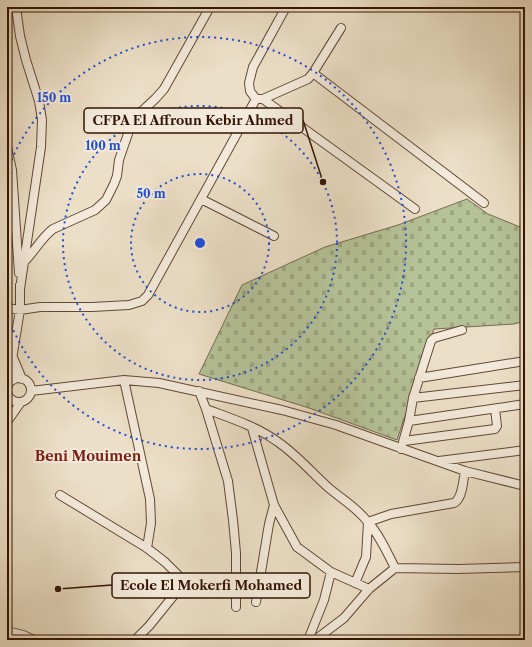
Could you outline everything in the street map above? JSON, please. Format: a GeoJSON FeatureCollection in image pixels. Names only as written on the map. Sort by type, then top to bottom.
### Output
{"type":"FeatureCollection","features":[{"type":"Feature","properties":{"kind":"street"},"geometry":{"type":"LineString","coordinates":[[16,7],[26,60],[39,101],[42,120],[41,147],[20,289]]}},
{"type":"Feature","properties":{"kind":"street"},"geometry":{"type":"LineString","coordinates":[[24,262],[32,255],[43,238],[53,228],[95,210],[106,200],[116,180],[119,160],[131,126],[139,114],[164,89],[210,7]]}},
{"type":"Feature","properties":{"kind":"street"},"geometry":{"type":"LineString","coordinates":[[286,7],[253,67],[250,91],[415,209]]}},
{"type":"Feature","properties":{"kind":"street"},"geometry":{"type":"LineString","coordinates":[[7,308],[20,310],[40,307],[92,307],[129,304],[142,301],[148,294],[201,199],[260,99],[308,79],[341,28]]}},
{"type":"Feature","properties":{"kind":"street"},"geometry":{"type":"LineString","coordinates":[[312,73],[484,203]]}},
{"type":"Feature","properties":{"kind":"street"},"geometry":{"type":"LineString","coordinates":[[7,147],[12,170],[11,201],[20,289],[20,310],[12,355],[10,382],[7,392],[12,400],[21,402]]}},
{"type":"Feature","properties":{"kind":"street"},"geometry":{"type":"LineString","coordinates":[[201,199],[274,236]]}},
{"type":"Feature","properties":{"kind":"street"},"geometry":{"type":"LineString","coordinates":[[402,445],[409,421],[413,398],[431,341],[434,338],[462,330]]}},
{"type":"Feature","properties":{"kind":"street"},"geometry":{"type":"LineString","coordinates":[[7,422],[21,402],[26,400],[31,391],[29,383],[22,378],[12,355]]}},
{"type":"Feature","properties":{"kind":"street"},"geometry":{"type":"LineString","coordinates":[[419,378],[525,361]]}},
{"type":"Feature","properties":{"kind":"street"},"geometry":{"type":"LineString","coordinates":[[10,382],[22,378]]}},
{"type":"Feature","properties":{"kind":"street"},"geometry":{"type":"LineString","coordinates":[[31,391],[124,380],[160,383],[282,410],[336,425],[402,445],[436,462],[525,486]]}},
{"type":"Feature","properties":{"kind":"street"},"geometry":{"type":"LineString","coordinates":[[124,380],[150,499],[151,523],[147,548]]}},
{"type":"Feature","properties":{"kind":"street"},"geometry":{"type":"LineString","coordinates":[[413,398],[525,385]]}},
{"type":"Feature","properties":{"kind":"street"},"geometry":{"type":"LineString","coordinates":[[199,391],[206,409],[228,482],[236,554],[236,607]]}},
{"type":"Feature","properties":{"kind":"street"},"geometry":{"type":"LineString","coordinates":[[409,421],[525,404]]}},
{"type":"Feature","properties":{"kind":"street"},"geometry":{"type":"LineString","coordinates":[[206,409],[240,421],[277,441],[368,522],[395,568]]}},
{"type":"Feature","properties":{"kind":"street"},"geometry":{"type":"LineString","coordinates":[[402,445],[495,429],[497,426],[495,409]]}},
{"type":"Feature","properties":{"kind":"street"},"geometry":{"type":"LineString","coordinates":[[252,428],[274,505],[297,547],[331,572],[369,589]]}},
{"type":"Feature","properties":{"kind":"street"},"geometry":{"type":"LineString","coordinates":[[436,462],[525,450]]}},
{"type":"Feature","properties":{"kind":"street"},"geometry":{"type":"LineString","coordinates":[[368,522],[391,514],[454,503],[459,497],[465,471]]}},
{"type":"Feature","properties":{"kind":"street"},"geometry":{"type":"LineString","coordinates":[[60,495],[147,548],[178,575],[180,582],[179,589],[149,626],[135,640]]}},
{"type":"Feature","properties":{"kind":"street"},"geometry":{"type":"LineString","coordinates":[[256,602],[269,524],[274,505]]}},
{"type":"Feature","properties":{"kind":"street"},"geometry":{"type":"LineString","coordinates":[[355,583],[366,557],[368,522]]}},
{"type":"Feature","properties":{"kind":"street"},"geometry":{"type":"LineString","coordinates":[[315,640],[344,618],[369,589],[395,568],[458,569],[525,567]]}},
{"type":"Feature","properties":{"kind":"street"},"geometry":{"type":"LineString","coordinates":[[308,640],[324,600],[331,572]]}},
{"type":"Feature","properties":{"kind":"street"},"geometry":{"type":"LineString","coordinates":[[7,631],[23,635],[34,640]]}},
{"type":"Feature","properties":{"kind":"green space"},"geometry":{"type":"Polygon","coordinates":[[[467,199],[488,214],[525,229],[525,321],[514,324],[434,329],[397,440],[309,408],[199,374],[242,285],[325,247],[398,225],[467,199]]]}},
{"type":"Feature","properties":{"kind":"place","name":"CFPA El Affroun Kebir Ahmed"},"geometry":{"type":"Point","coordinates":[323,182]}},
{"type":"Feature","properties":{"kind":"place","name":"Ecole El Mokerfi Mohamed"},"geometry":{"type":"Point","coordinates":[58,589]}},
{"type":"Feature","properties":{"kind":"district","name":"Beni Mouimen"},"geometry":{"type":"Point","coordinates":[88,456]}}]}
